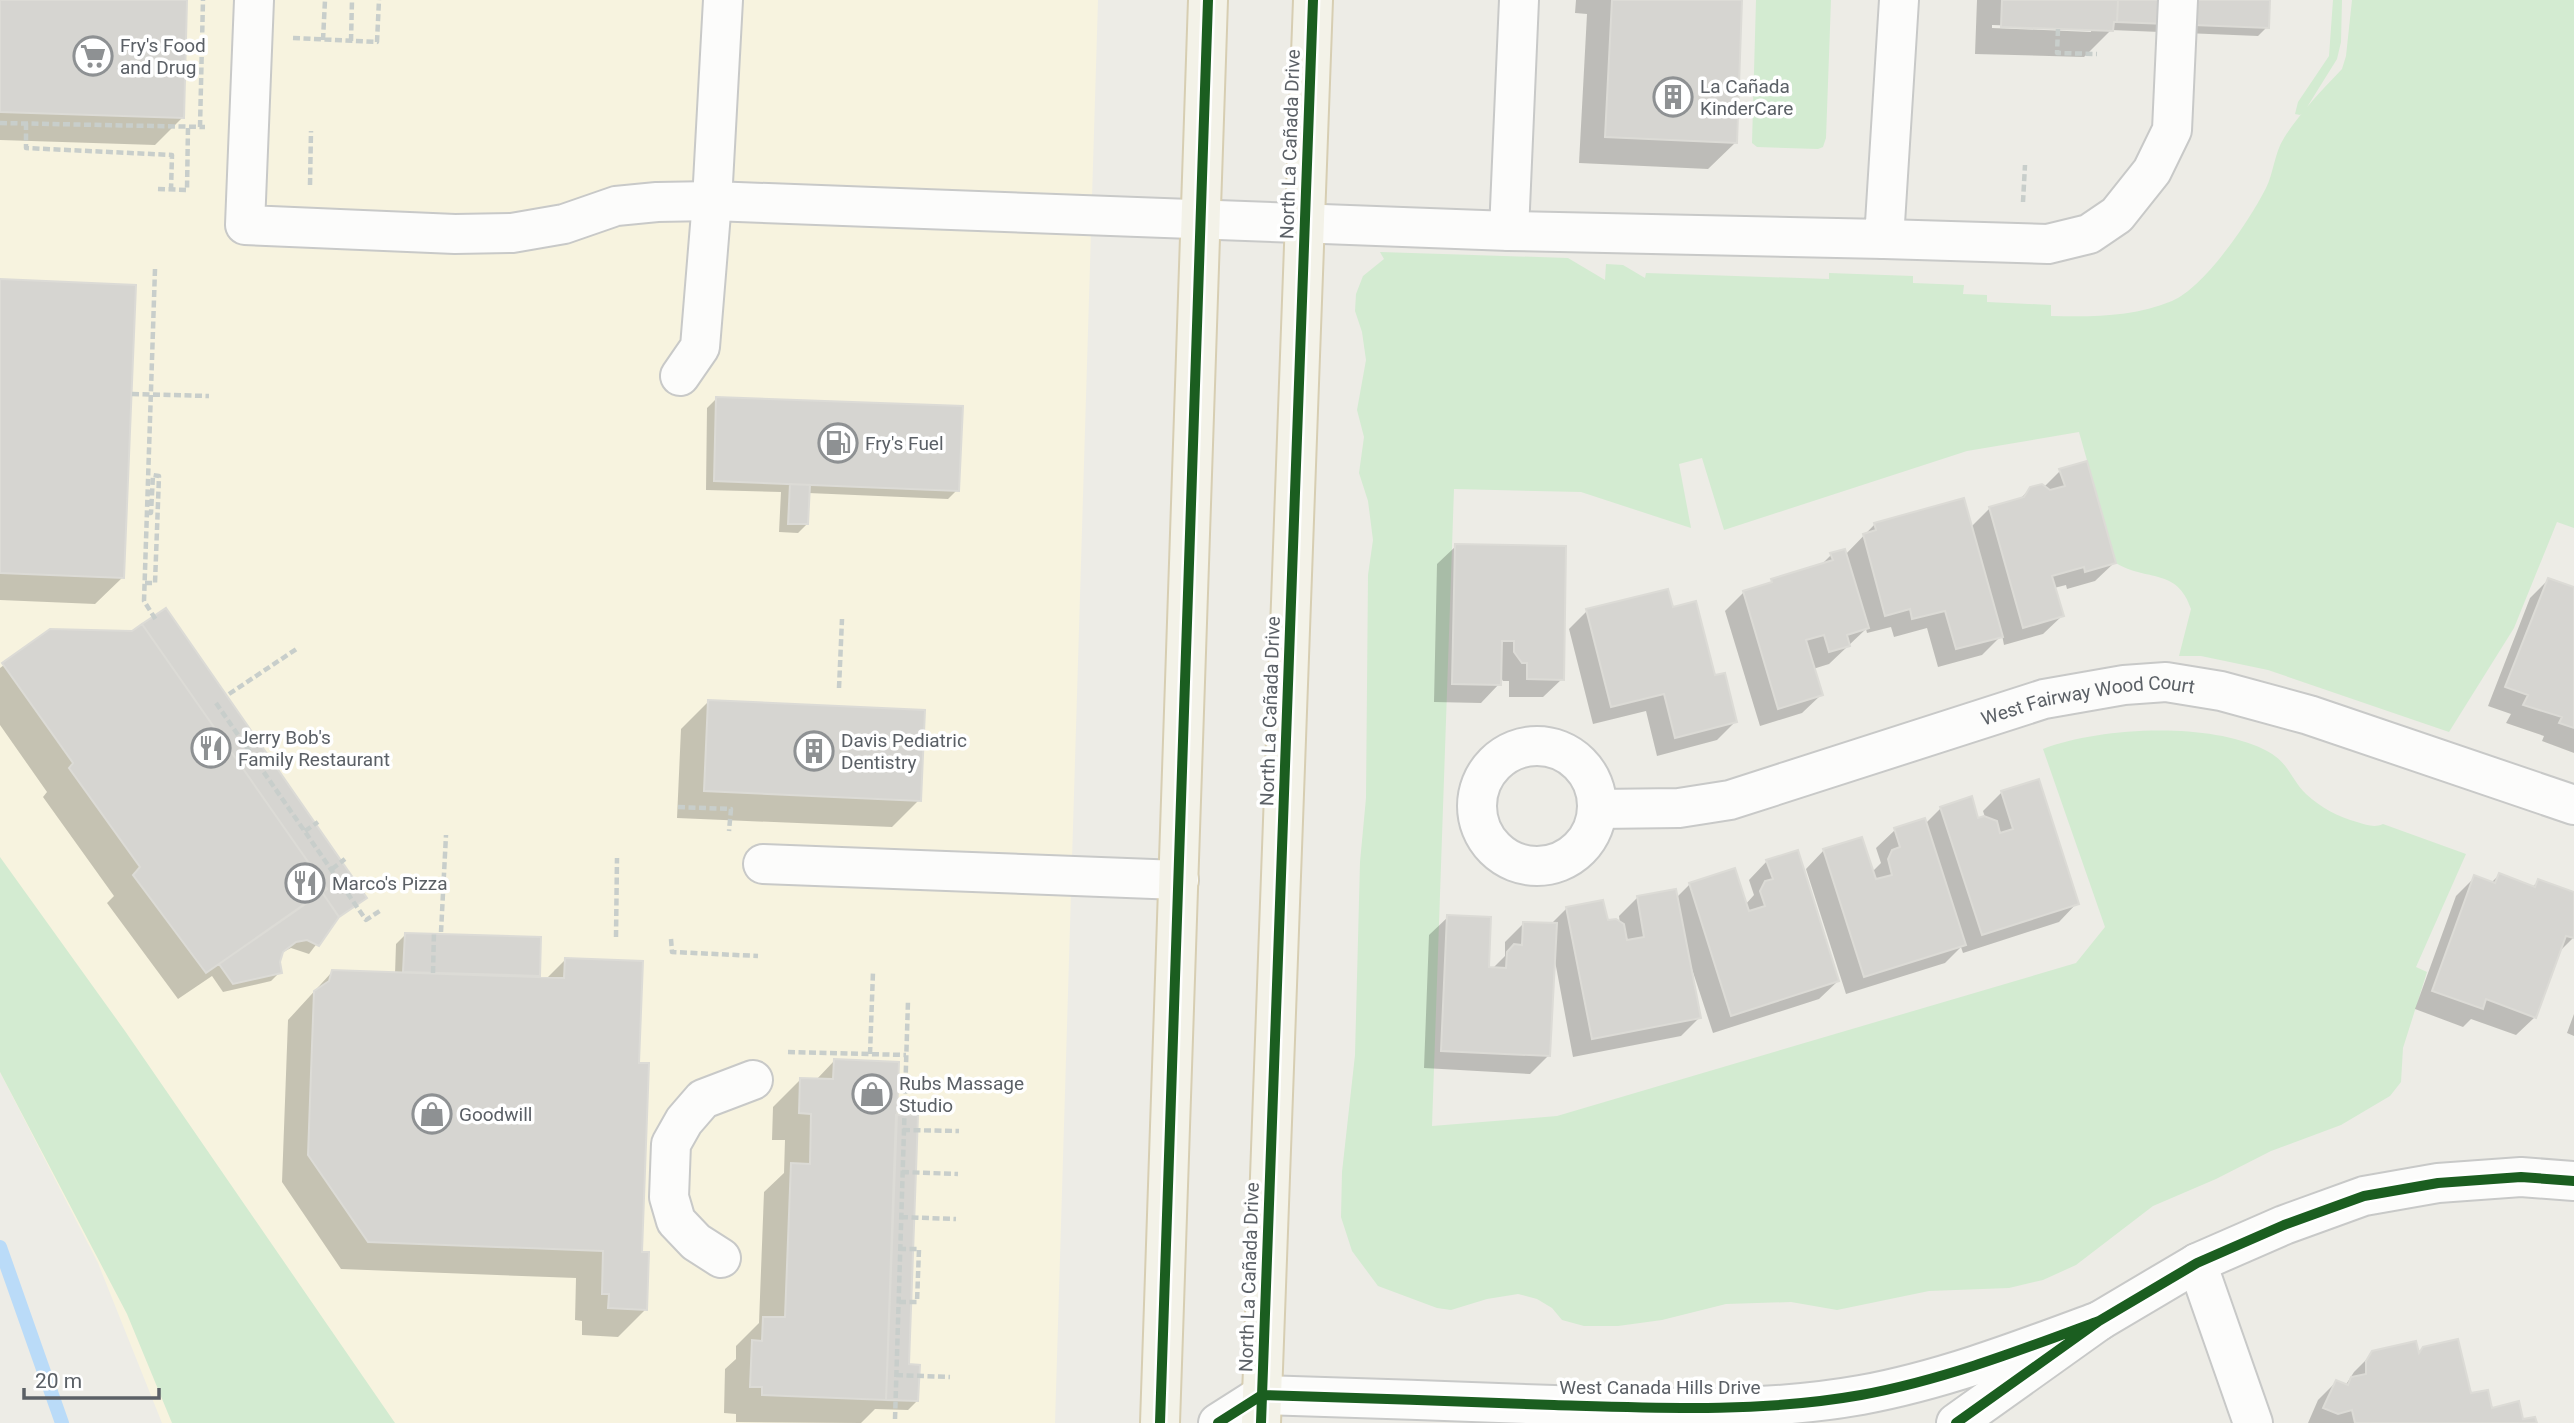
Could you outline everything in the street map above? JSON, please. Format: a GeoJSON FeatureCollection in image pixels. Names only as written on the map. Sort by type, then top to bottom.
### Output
{"type":"FeatureCollection","features":[{"type":"Feature","properties":{"kind":"main road"},"geometry":{"type":"LineString","coordinates":[[1160,1423],[1208,0]]}},
{"type":"Feature","properties":{"kind":"main road","name":"North La Cañada Drive"},"geometry":{"type":"LineString","coordinates":[[1262,1409],[1312,0]]}},
{"type":"Feature","properties":{"kind":"street"},"geometry":{"type":"LineString","coordinates":[[254,0],[245,225],[512,233],[564,224],[616,206],[712,201],[1509,231],[2048,244],[2089,234],[2117,215],[2152,171],[2172,130],[2178,0]]}},
{"type":"Feature","properties":{"kind":"street"},"geometry":{"type":"LineString","coordinates":[[680,376],[700,347],[712,201],[723,0]]}},
{"type":"Feature","properties":{"kind":"street"},"geometry":{"type":"LineString","coordinates":[[1509,231],[1519,0]]}},
{"type":"Feature","properties":{"kind":"street"},"geometry":{"type":"LineString","coordinates":[[1884,239],[1899,0]]}},
{"type":"Feature","properties":{"kind":"street","name":"West Fairway Wood Court"},"geometry":{"type":"LineString","coordinates":[[1598,809],[1679,808],[1730,800],[2044,699],[2124,685],[2166,682],[2221,691],[2309,715],[2574,805]]}},
{"type":"Feature","properties":{"kind":"street"},"geometry":{"type":"LineString","coordinates":[[763,864],[1179,880]]}},
{"type":"Feature","properties":{"kind":"street"},"geometry":{"type":"LineString","coordinates":[[721,1258],[696,1242],[676,1221],[669,1196],[671,1144],[684,1121],[703,1099],[753,1080]]}},
{"type":"Feature","properties":{"kind":"street","name":"West Canada Hills Drive"},"geometry":{"type":"LineString","coordinates":[[1956,1423],[2099,1321],[2197,1263],[2284,1225],[2364,1196],[2438,1183],[2507,1178],[2574,1181]]}},
{"type":"Feature","properties":{"kind":"street"},"geometry":{"type":"LineString","coordinates":[[2197,1263],[2253,1423]]}},
{"type":"Feature","properties":{"kind":"street","name":"West Canada Hills Drive"},"geometry":{"type":"LineString","coordinates":[[1262,1409],[1700,1409],[1794,1404],[1861,1395],[1931,1378],[2007,1356],[2099,1321]]}},
{"type":"Feature","properties":{"kind":"street"},"geometry":{"type":"LineString","coordinates":[[1218,1423],[1262,1409]]}},
{"type":"Feature","properties":{"kind":"path"},"geometry":{"type":"LineString","coordinates":[[200,127],[203,0]]}},
{"type":"Feature","properties":{"kind":"path"},"geometry":{"type":"LineString","coordinates":[[325,0],[323,40],[377,42],[379,0]]}},
{"type":"Feature","properties":{"kind":"path"},"geometry":{"type":"LineString","coordinates":[[351,41],[352,0]]}},
{"type":"Feature","properties":{"kind":"path"},"geometry":{"type":"LineString","coordinates":[[2058,29],[2057,53],[2097,54]]}},
{"type":"Feature","properties":{"kind":"path"},"geometry":{"type":"LineString","coordinates":[[0,122],[208,128]]}},
{"type":"Feature","properties":{"kind":"path"},"geometry":{"type":"LineString","coordinates":[[26,124],[26,148],[172,155],[171,190]]}},
{"type":"Feature","properties":{"kind":"path"},"geometry":{"type":"LineString","coordinates":[[158,190],[187,190],[188,127]]}},
{"type":"Feature","properties":{"kind":"path"},"geometry":{"type":"LineString","coordinates":[[310,192],[311,131]]}},
{"type":"Feature","properties":{"kind":"path"},"geometry":{"type":"LineString","coordinates":[[155,269],[144,601],[156,620]]}},
{"type":"Feature","properties":{"kind":"path"},"geometry":{"type":"LineString","coordinates":[[132,394],[209,396]]}},
{"type":"Feature","properties":{"kind":"path"},"geometry":{"type":"LineString","coordinates":[[145,583],[155,583],[159,475],[153,475],[151,513],[146,513]]}},
{"type":"Feature","properties":{"kind":"path"},"geometry":{"type":"LineString","coordinates":[[839,688],[842,619]]}},
{"type":"Feature","properties":{"kind":"path"},"geometry":{"type":"LineString","coordinates":[[229,694],[298,648]]}},
{"type":"Feature","properties":{"kind":"path"},"geometry":{"type":"LineString","coordinates":[[216,703],[366,920],[381,910]]}},
{"type":"Feature","properties":{"kind":"path"},"geometry":{"type":"LineString","coordinates":[[678,807],[730,809],[729,831]]}},
{"type":"Feature","properties":{"kind":"path"},"geometry":{"type":"LineString","coordinates":[[305,831],[318,822]]}},
{"type":"Feature","properties":{"kind":"path"},"geometry":{"type":"LineString","coordinates":[[441,932],[446,835]]}},
{"type":"Feature","properties":{"kind":"path"},"geometry":{"type":"LineString","coordinates":[[332,869],[345,859]]}},
{"type":"Feature","properties":{"kind":"path"},"geometry":{"type":"LineString","coordinates":[[615,937],[617,859]]}},
{"type":"Feature","properties":{"kind":"path"},"geometry":{"type":"LineString","coordinates":[[433,973],[434,932]]}},
{"type":"Feature","properties":{"kind":"path"},"geometry":{"type":"LineString","coordinates":[[671,939],[671,953],[758,956]]}},
{"type":"Feature","properties":{"kind":"path"},"geometry":{"type":"LineString","coordinates":[[870,1054],[873,972]]}},
{"type":"Feature","properties":{"kind":"path"},"geometry":{"type":"LineString","coordinates":[[895,1419],[908,1001]]}},
{"type":"Feature","properties":{"kind":"path"},"geometry":{"type":"LineString","coordinates":[[788,1052],[906,1055]]}},
{"type":"Feature","properties":{"kind":"path"},"geometry":{"type":"LineString","coordinates":[[904,1082],[962,1085]]}},
{"type":"Feature","properties":{"kind":"path"},"geometry":{"type":"LineString","coordinates":[[903,1130],[960,1131]]}},
{"type":"Feature","properties":{"kind":"path"},"geometry":{"type":"LineString","coordinates":[[902,1172],[958,1174]]}},
{"type":"Feature","properties":{"kind":"path"},"geometry":{"type":"LineString","coordinates":[[901,1217],[956,1219]]}},
{"type":"Feature","properties":{"kind":"path"},"geometry":{"type":"LineString","coordinates":[[898,1302],[917,1302],[919,1250],[900,1249]]}},
{"type":"Feature","properties":{"kind":"path"},"geometry":{"type":"LineString","coordinates":[[896,1375],[950,1377]]}},
{"type":"Feature","properties":{"kind":"shaded area"},"geometry":{"type":"Polygon","coordinates":[[[0,0],[1098,0],[1055,1423],[162,1423],[98,1263],[0,1072],[0,0]]]}},
{"type":"Feature","properties":{"kind":"green space"},"geometry":{"type":"Polygon","coordinates":[[[1756,0],[1831,0],[1826,138],[1823,147],[1757,147],[1752,143],[1756,0]]]}},
{"type":"Feature","properties":{"kind":"green space"},"geometry":{"type":"Polygon","coordinates":[[[2333,0],[2342,0],[2341,42],[2337,59],[2304,112],[2295,114],[2298,102],[2329,56],[2333,0]]]}},
{"type":"Feature","properties":{"kind":"green space"},"geometry":{"type":"Polygon","coordinates":[[[2352,0],[2574,0],[2574,528],[2557,522],[2514,628],[2449,732],[2268,670],[2201,656],[2179,656],[2191,609],[2178,587],[2169,581],[2116,563],[2079,432],[1967,451],[1724,530],[1702,458],[1679,464],[1691,528],[1581,492],[1454,489],[1432,1126],[1557,1116],[2076,963],[2105,927],[2043,749],[2094,736],[2123,732],[2184,731],[2240,740],[2272,754],[2284,764],[2306,794],[2330,811],[2367,825],[2383,824],[2466,854],[2416,967],[2427,972],[2403,1048],[2401,1082],[2390,1096],[2341,1125],[2271,1151],[2216,1179],[2153,1206],[2076,1265],[2043,1280],[2009,1288],[1929,1291],[1837,1310],[1791,1302],[1726,1304],[1662,1320],[1618,1326],[1584,1326],[1562,1320],[1552,1308],[1537,1299],[1518,1294],[1487,1299],[1451,1310],[1437,1308],[1378,1286],[1352,1251],[1341,1217],[1342,1172],[1355,1055],[1360,862],[1366,798],[1368,575],[1373,540],[1368,501],[1359,473],[1364,437],[1357,410],[1366,360],[1362,332],[1355,311],[1356,294],[1363,276],[1384,259],[1380,252],[1568,258],[1605,280],[1606,264],[1623,265],[1645,278],[1646,273],[1829,279],[1829,273],[1913,276],[1913,283],[1964,285],[1963,294],[1987,295],[1987,302],[2051,305],[2051,316],[2097,316],[2143,310],[2172,301],[2185,293],[2212,268],[2238,234],[2266,188],[2284,138],[2342,69],[2352,0]]]}},
{"type":"Feature","properties":{"kind":"green space"},"geometry":{"type":"Polygon","coordinates":[[[0,857],[125,1031],[395,1423],[172,1423],[127,1314],[0,1072],[0,857]]]}},
{"type":"Feature","properties":{"kind":"building","name":"Fry's Food and Drug"},"geometry":{"type":"Polygon","coordinates":[[[0,0],[187,0],[184,118],[0,112],[0,0]]]}},
{"type":"Feature","properties":{"kind":"building","name":"La Cañada KinderCare"},"geometry":{"type":"Polygon","coordinates":[[[1612,0],[1742,0],[1737,143],[1605,137],[1612,0]]]}},
{"type":"Feature","properties":{"kind":"building"},"geometry":{"type":"Polygon","coordinates":[[[2002,0],[2118,0],[2117,22],[2114,22],[2113,31],[2001,27],[2002,0]]]}},
{"type":"Feature","properties":{"kind":"building"},"geometry":{"type":"Polygon","coordinates":[[[2118,0],[2270,0],[2269,28],[2117,22],[2118,0]]]}},
{"type":"Feature","properties":{"kind":"building"},"geometry":{"type":"Polygon","coordinates":[[[0,279],[136,285],[124,578],[0,573],[0,279]]]}},
{"type":"Feature","properties":{"kind":"building"},"geometry":{"type":"Polygon","coordinates":[[[716,397],[963,406],[959,491],[714,481],[716,397]]]}},
{"type":"Feature","properties":{"kind":"building"},"geometry":{"type":"Polygon","coordinates":[[[2087,461],[2116,563],[2085,572],[2084,567],[2052,576],[2064,616],[2023,628],[1989,507],[2024,497],[2030,487],[2042,484],[2050,490],[2065,486],[2059,469],[2087,461]]]}},
{"type":"Feature","properties":{"kind":"building"},"geometry":{"type":"Polygon","coordinates":[[[790,484],[810,485],[808,524],[788,524],[790,484]]]}},
{"type":"Feature","properties":{"kind":"building"},"geometry":{"type":"Polygon","coordinates":[[[1964,498],[2003,637],[1956,649],[1945,611],[1912,619],[1910,609],[1885,616],[1863,534],[1876,530],[1874,523],[1964,498]]]}},
{"type":"Feature","properties":{"kind":"building"},"geometry":{"type":"Polygon","coordinates":[[[1455,544],[1566,546],[1564,680],[1527,679],[1527,663],[1522,663],[1514,652],[1514,641],[1502,641],[1501,685],[1452,684],[1455,544]]]}},
{"type":"Feature","properties":{"kind":"building"},"geometry":{"type":"Polygon","coordinates":[[[1845,549],[1869,628],[1847,635],[1850,646],[1829,652],[1824,635],[1806,640],[1823,695],[1778,709],[1743,591],[1772,582],[1771,579],[1833,560],[1830,553],[1845,549]]]}},
{"type":"Feature","properties":{"kind":"building"},"geometry":{"type":"Polygon","coordinates":[[[2548,578],[2574,587],[2574,728],[2559,723],[2562,717],[2523,705],[2528,695],[2505,687],[2548,578]]]}},
{"type":"Feature","properties":{"kind":"building"},"geometry":{"type":"Polygon","coordinates":[[[1668,589],[1673,607],[1696,601],[1715,675],[1725,673],[1737,722],[1675,738],[1664,694],[1611,707],[1586,609],[1668,589]]]}},
{"type":"Feature","properties":{"kind":"building"},"geometry":{"type":"Polygon","coordinates":[[[166,608],[367,898],[339,917],[322,892],[327,889],[142,624],[166,608]]]}},
{"type":"Feature","properties":{"kind":"building"},"geometry":{"type":"Polygon","coordinates":[[[142,624],[327,889],[206,973],[133,875],[140,867],[69,768],[73,763],[2,663],[50,629],[132,631],[142,624]]]}},
{"type":"Feature","properties":{"kind":"building","name":"Davis Pediatric Dentistry"},"geometry":{"type":"Polygon","coordinates":[[[708,700],[925,710],[921,801],[704,791],[708,700]]]}},
{"type":"Feature","properties":{"kind":"building"},"geometry":{"type":"Polygon","coordinates":[[[2039,779],[2079,904],[1982,935],[1940,807],[1972,796],[1978,818],[1984,816],[1997,821],[2000,833],[2013,829],[2001,791],[2039,779]]]}},
{"type":"Feature","properties":{"kind":"building"},"geometry":{"type":"Polygon","coordinates":[[[1925,818],[1966,945],[1864,977],[1823,849],[1862,837],[1876,879],[1892,875],[1888,859],[1892,850],[1900,847],[1894,828],[1925,818]]]}},
{"type":"Feature","properties":{"kind":"building"},"geometry":{"type":"Polygon","coordinates":[[[1798,850],[1839,981],[1731,1016],[1689,883],[1735,868],[1749,911],[1765,906],[1760,891],[1765,881],[1773,879],[1766,860],[1798,850]]]}},
{"type":"Feature","properties":{"kind":"building"},"geometry":{"type":"Polygon","coordinates":[[[2499,873],[2535,887],[2538,879],[2574,892],[2574,938],[2566,936],[2536,1018],[2486,999],[2483,1009],[2432,991],[2474,875],[2495,883],[2499,873]]]}},
{"type":"Feature","properties":{"kind":"building"},"geometry":{"type":"Polygon","coordinates":[[[1676,889],[1701,1018],[1592,1039],[1566,907],[1603,900],[1608,920],[1616,919],[1624,924],[1627,940],[1644,937],[1637,896],[1676,889]]]}},
{"type":"Feature","properties":{"kind":"building"},"geometry":{"type":"Polygon","coordinates":[[[322,892],[339,917],[319,946],[307,940],[296,942],[283,952],[280,962],[282,973],[233,984],[219,964],[322,892]]]}},
{"type":"Feature","properties":{"kind":"building"},"geometry":{"type":"Polygon","coordinates":[[[1447,915],[1491,917],[1489,967],[1506,968],[1507,952],[1514,944],[1522,945],[1523,922],[1557,923],[1550,1056],[1441,1051],[1447,915]]]}},
{"type":"Feature","properties":{"kind":"building"},"geometry":{"type":"Polygon","coordinates":[[[405,933],[541,937],[540,976],[403,972],[405,933]]]}},
{"type":"Feature","properties":{"kind":"building"},"geometry":{"type":"Polygon","coordinates":[[[565,958],[643,961],[639,1063],[649,1063],[642,1252],[649,1252],[647,1310],[608,1308],[609,1294],[602,1294],[603,1251],[368,1242],[308,1155],[314,991],[329,981],[332,970],[564,978],[565,958]]]}},
{"type":"Feature","properties":{"kind":"building"},"geometry":{"type":"Polygon","coordinates":[[[834,1059],[899,1062],[886,1400],[762,1395],[762,1387],[750,1387],[752,1340],[762,1341],[763,1317],[785,1317],[791,1163],[810,1164],[811,1114],[799,1113],[800,1078],[833,1079],[834,1059]]]}},
{"type":"Feature","properties":{"kind":"building"},"geometry":{"type":"Polygon","coordinates":[[[896,1115],[918,1115],[909,1364],[920,1365],[918,1401],[886,1400],[896,1115]]]}},
{"type":"Feature","properties":{"kind":"building"},"geometry":{"type":"Polygon","coordinates":[[[2458,1339],[2471,1393],[2488,1390],[2492,1408],[2519,1401],[2523,1419],[2535,1417],[2537,1423],[2355,1423],[2352,1410],[2338,1414],[2323,1408],[2336,1380],[2348,1385],[2351,1377],[2366,1374],[2366,1361],[2372,1351],[2416,1341],[2419,1353],[2423,1347],[2458,1339]]]}},
{"type":"Feature","properties":{"kind":"waterway"},"geometry":{"type":"LineString","coordinates":[[0,1247],[62,1423]]}},
{"type":"Feature","properties":{"kind":"cycle path"},"geometry":{"type":"LineString","coordinates":[[1160,1423],[1208,0]]}},
{"type":"Feature","properties":{"kind":"cycle path"},"geometry":{"type":"LineString","coordinates":[[1261,1423],[1313,0]]}},
{"type":"Feature","properties":{"kind":"cycle path"},"geometry":{"type":"LineString","coordinates":[[1956,1423],[2099,1321],[2197,1263],[2284,1225],[2364,1196],[2438,1183],[2521,1177],[2574,1181]]}},
{"type":"Feature","properties":{"kind":"cycle path"},"geometry":{"type":"LineString","coordinates":[[1218,1423],[1262,1395],[1669,1408],[1746,1407],[1823,1401],[1892,1389],[1952,1373],[2099,1321]]}},
{"type":"Feature","properties":{"kind":"place","name":"Fry's Food and Drug"},"geometry":{"type":"Point","coordinates":[93,56]}},
{"type":"Feature","properties":{"kind":"place","name":"La Cañada KinderCare"},"geometry":{"type":"Point","coordinates":[1673,97]}},
{"type":"Feature","properties":{"kind":"place","name":"Fry's Fuel"},"geometry":{"type":"Point","coordinates":[838,443]}},
{"type":"Feature","properties":{"kind":"place","name":"Jerry Bob's Family Restaurant"},"geometry":{"type":"Point","coordinates":[211,748]}},
{"type":"Feature","properties":{"kind":"place","name":"Davis Pediatric Dentistry"},"geometry":{"type":"Point","coordinates":[814,751]}},
{"type":"Feature","properties":{"kind":"place","name":"Marco's Pizza"},"geometry":{"type":"Point","coordinates":[305,883]}},
{"type":"Feature","properties":{"kind":"place","name":"Rubs Massage Studio"},"geometry":{"type":"Point","coordinates":[872,1094]}},
{"type":"Feature","properties":{"kind":"place","name":"Goodwill"},"geometry":{"type":"Point","coordinates":[432,1114]}}]}
